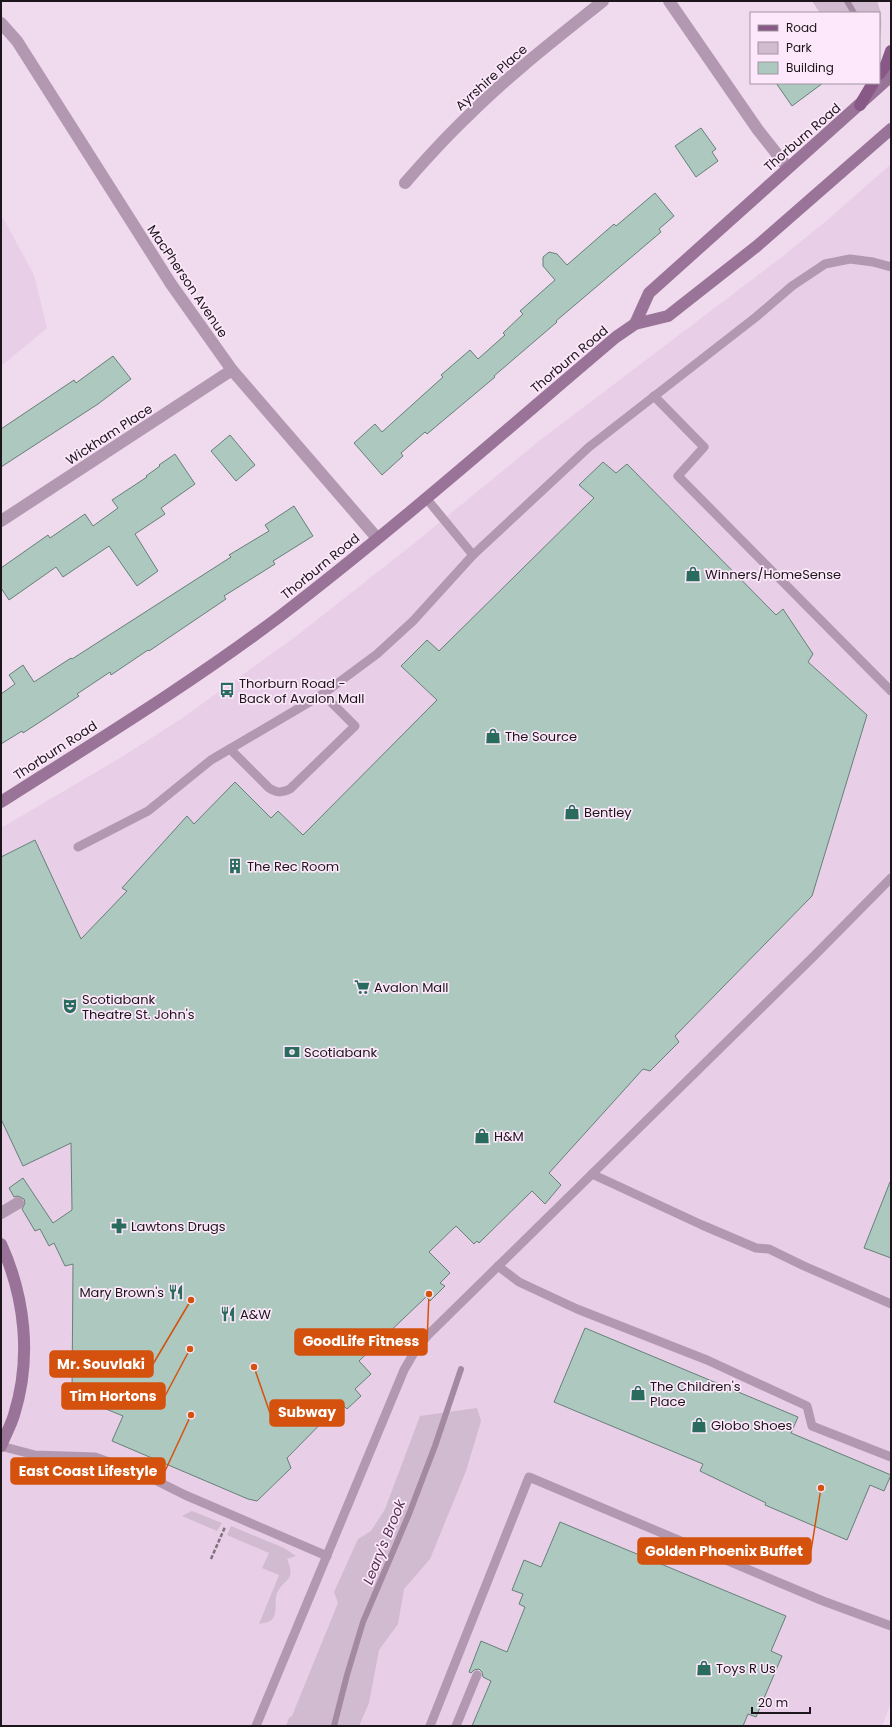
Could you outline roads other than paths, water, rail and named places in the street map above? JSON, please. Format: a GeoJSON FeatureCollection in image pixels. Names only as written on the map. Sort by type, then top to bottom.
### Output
{"type":"FeatureCollection","features":[{"type":"Feature","properties":{"kind":"main road"},"geometry":{"type":"LineString","coordinates":[[880,73],[886,65],[891,51]]}},
{"type":"Feature","properties":{"kind":"main road","name":"Thorburn Road"},"geometry":{"type":"LineString","coordinates":[[635,324],[649,293],[891,76]]}},
{"type":"Feature","properties":{"kind":"main road"},"geometry":{"type":"LineString","coordinates":[[860,105],[872,84]]}},
{"type":"Feature","properties":{"kind":"main road","name":"Thorburn Road"},"geometry":{"type":"LineString","coordinates":[[1,802],[152,705],[229,653],[284,612],[426,498],[616,337],[635,324],[668,316],[757,246],[891,129]]}},
{"type":"Feature","properties":{"kind":"main road"},"geometry":{"type":"LineString","coordinates":[[1,1244],[15,1279],[23,1318],[24,1336],[22,1376],[19,1396],[14,1415],[1,1446]]}},
{"type":"Feature","properties":{"kind":"street","name":"Ayrshire Place"},"geometry":{"type":"LineString","coordinates":[[405,183],[454,130],[499,87],[603,1]]}},
{"type":"Feature","properties":{"kind":"street"},"geometry":{"type":"LineString","coordinates":[[669,1],[758,130],[788,168]]}},
{"type":"Feature","properties":{"kind":"street","name":"MacPherson Avenue"},"geometry":{"type":"LineString","coordinates":[[1,22],[17,41],[171,284],[232,370],[377,538]]}},
{"type":"Feature","properties":{"kind":"street","name":"Wickham Place"},"geometry":{"type":"LineString","coordinates":[[1,521],[232,370]]}},
{"type":"Feature","properties":{"kind":"street"},"geometry":{"type":"LineString","coordinates":[[1,1213],[18,1203]]}},
{"type":"Feature","properties":{"kind":"lane"},"geometry":{"type":"LineString","coordinates":[[78,847],[148,811],[211,760],[323,694],[377,654],[412,621],[473,555],[589,447],[792,286],[825,264],[850,259],[872,262],[891,267]]}},
{"type":"Feature","properties":{"kind":"lane"},"geometry":{"type":"LineString","coordinates":[[654,396],[704,447],[678,476],[891,691]]}},
{"type":"Feature","properties":{"kind":"lane"},"geometry":{"type":"LineString","coordinates":[[426,498],[473,555]]}},
{"type":"Feature","properties":{"kind":"lane"},"geometry":{"type":"LineString","coordinates":[[230,749],[269,788],[275,792],[282,792],[290,788],[355,726],[323,694]]}},
{"type":"Feature","properties":{"kind":"lane"},"geometry":{"type":"LineString","coordinates":[[256,1726],[404,1370],[415,1351],[428,1335],[813,958],[891,878]]}},
{"type":"Feature","properties":{"kind":"lane"},"geometry":{"type":"LineString","coordinates":[[592,1174],[702,1225],[756,1248],[770,1249],[804,1266],[891,1304]]}},
{"type":"Feature","properties":{"kind":"lane"},"geometry":{"type":"LineString","coordinates":[[498,1266],[519,1282],[577,1309],[707,1360],[807,1406],[812,1426],[891,1457]]}},
{"type":"Feature","properties":{"kind":"lane"},"geometry":{"type":"LineString","coordinates":[[1,1446],[35,1454],[95,1457],[137,1472],[327,1556]]}},
{"type":"Feature","properties":{"kind":"lane"},"geometry":{"type":"LineString","coordinates":[[430,1726],[529,1476],[823,1601],[891,1626]]}},
{"type":"Feature","properties":{"kind":"lane"},"geometry":{"type":"LineString","coordinates":[[456,1726],[477,1675]]}},
{"type":"Feature","properties":{"kind":"waterway","name":"Leary's Brook"},"geometry":{"type":"LineString","coordinates":[[847,1],[853,12]]}},
{"type":"Feature","properties":{"kind":"waterway","name":"Leary's Brook"},"geometry":{"type":"LineString","coordinates":[[334,1726],[363,1622],[409,1514],[435,1446],[461,1369]]}},
{"type":"Feature","properties":{"kind":"place","name":"Winners/HomeSense"},"geometry":{"type":"Point","coordinates":[693,574]}},
{"type":"Feature","properties":{"kind":"place","name":"Thorburn Road - Back of Avalon Mall"},"geometry":{"type":"Point","coordinates":[227,690]}},
{"type":"Feature","properties":{"kind":"place","name":"The Source"},"geometry":{"type":"Point","coordinates":[493,736]}},
{"type":"Feature","properties":{"kind":"place","name":"Bentley"},"geometry":{"type":"Point","coordinates":[572,812]}},
{"type":"Feature","properties":{"kind":"place","name":"The Rec Room"},"geometry":{"type":"Point","coordinates":[235,866]}},
{"type":"Feature","properties":{"kind":"place","name":"Avalon Mall"},"geometry":{"type":"Point","coordinates":[362,987]}},
{"type":"Feature","properties":{"kind":"place","name":"Scotiabank Theatre St. John's"},"geometry":{"type":"Point","coordinates":[70,1006]}},
{"type":"Feature","properties":{"kind":"place","name":"Scotiabank"},"geometry":{"type":"Point","coordinates":[292,1052]}},
{"type":"Feature","properties":{"kind":"place","name":"H&M"},"geometry":{"type":"Point","coordinates":[482,1136]}},
{"type":"Feature","properties":{"kind":"place","name":"Lawtons Drugs"},"geometry":{"type":"Point","coordinates":[119,1226]}},
{"type":"Feature","properties":{"kind":"place","name":"Mary Brown's"},"geometry":{"type":"Point","coordinates":[176,1292]}},
{"type":"Feature","properties":{"kind":"place","name":"GoodLife Fitness"},"geometry":{"type":"Point","coordinates":[429,1294]}},
{"type":"Feature","properties":{"kind":"place","name":"Mr. Souvlaki"},"geometry":{"type":"Point","coordinates":[191,1300]}},
{"type":"Feature","properties":{"kind":"place","name":"A&W"},"geometry":{"type":"Point","coordinates":[228,1314]}},
{"type":"Feature","properties":{"kind":"place","name":"Tim Hortons"},"geometry":{"type":"Point","coordinates":[190,1349]}},
{"type":"Feature","properties":{"kind":"place","name":"Subway"},"geometry":{"type":"Point","coordinates":[254,1367]}},
{"type":"Feature","properties":{"kind":"place","name":"The Children's Place"},"geometry":{"type":"Point","coordinates":[638,1393]}},
{"type":"Feature","properties":{"kind":"place","name":"East Coast Lifestyle"},"geometry":{"type":"Point","coordinates":[191,1415]}},
{"type":"Feature","properties":{"kind":"place","name":"Globo Shoes"},"geometry":{"type":"Point","coordinates":[699,1425]}},
{"type":"Feature","properties":{"kind":"place","name":"Golden Phoenix Buffet"},"geometry":{"type":"Point","coordinates":[821,1488]}},
{"type":"Feature","properties":{"kind":"place","name":"Toys R Us"},"geometry":{"type":"Point","coordinates":[704,1668]}}]}
